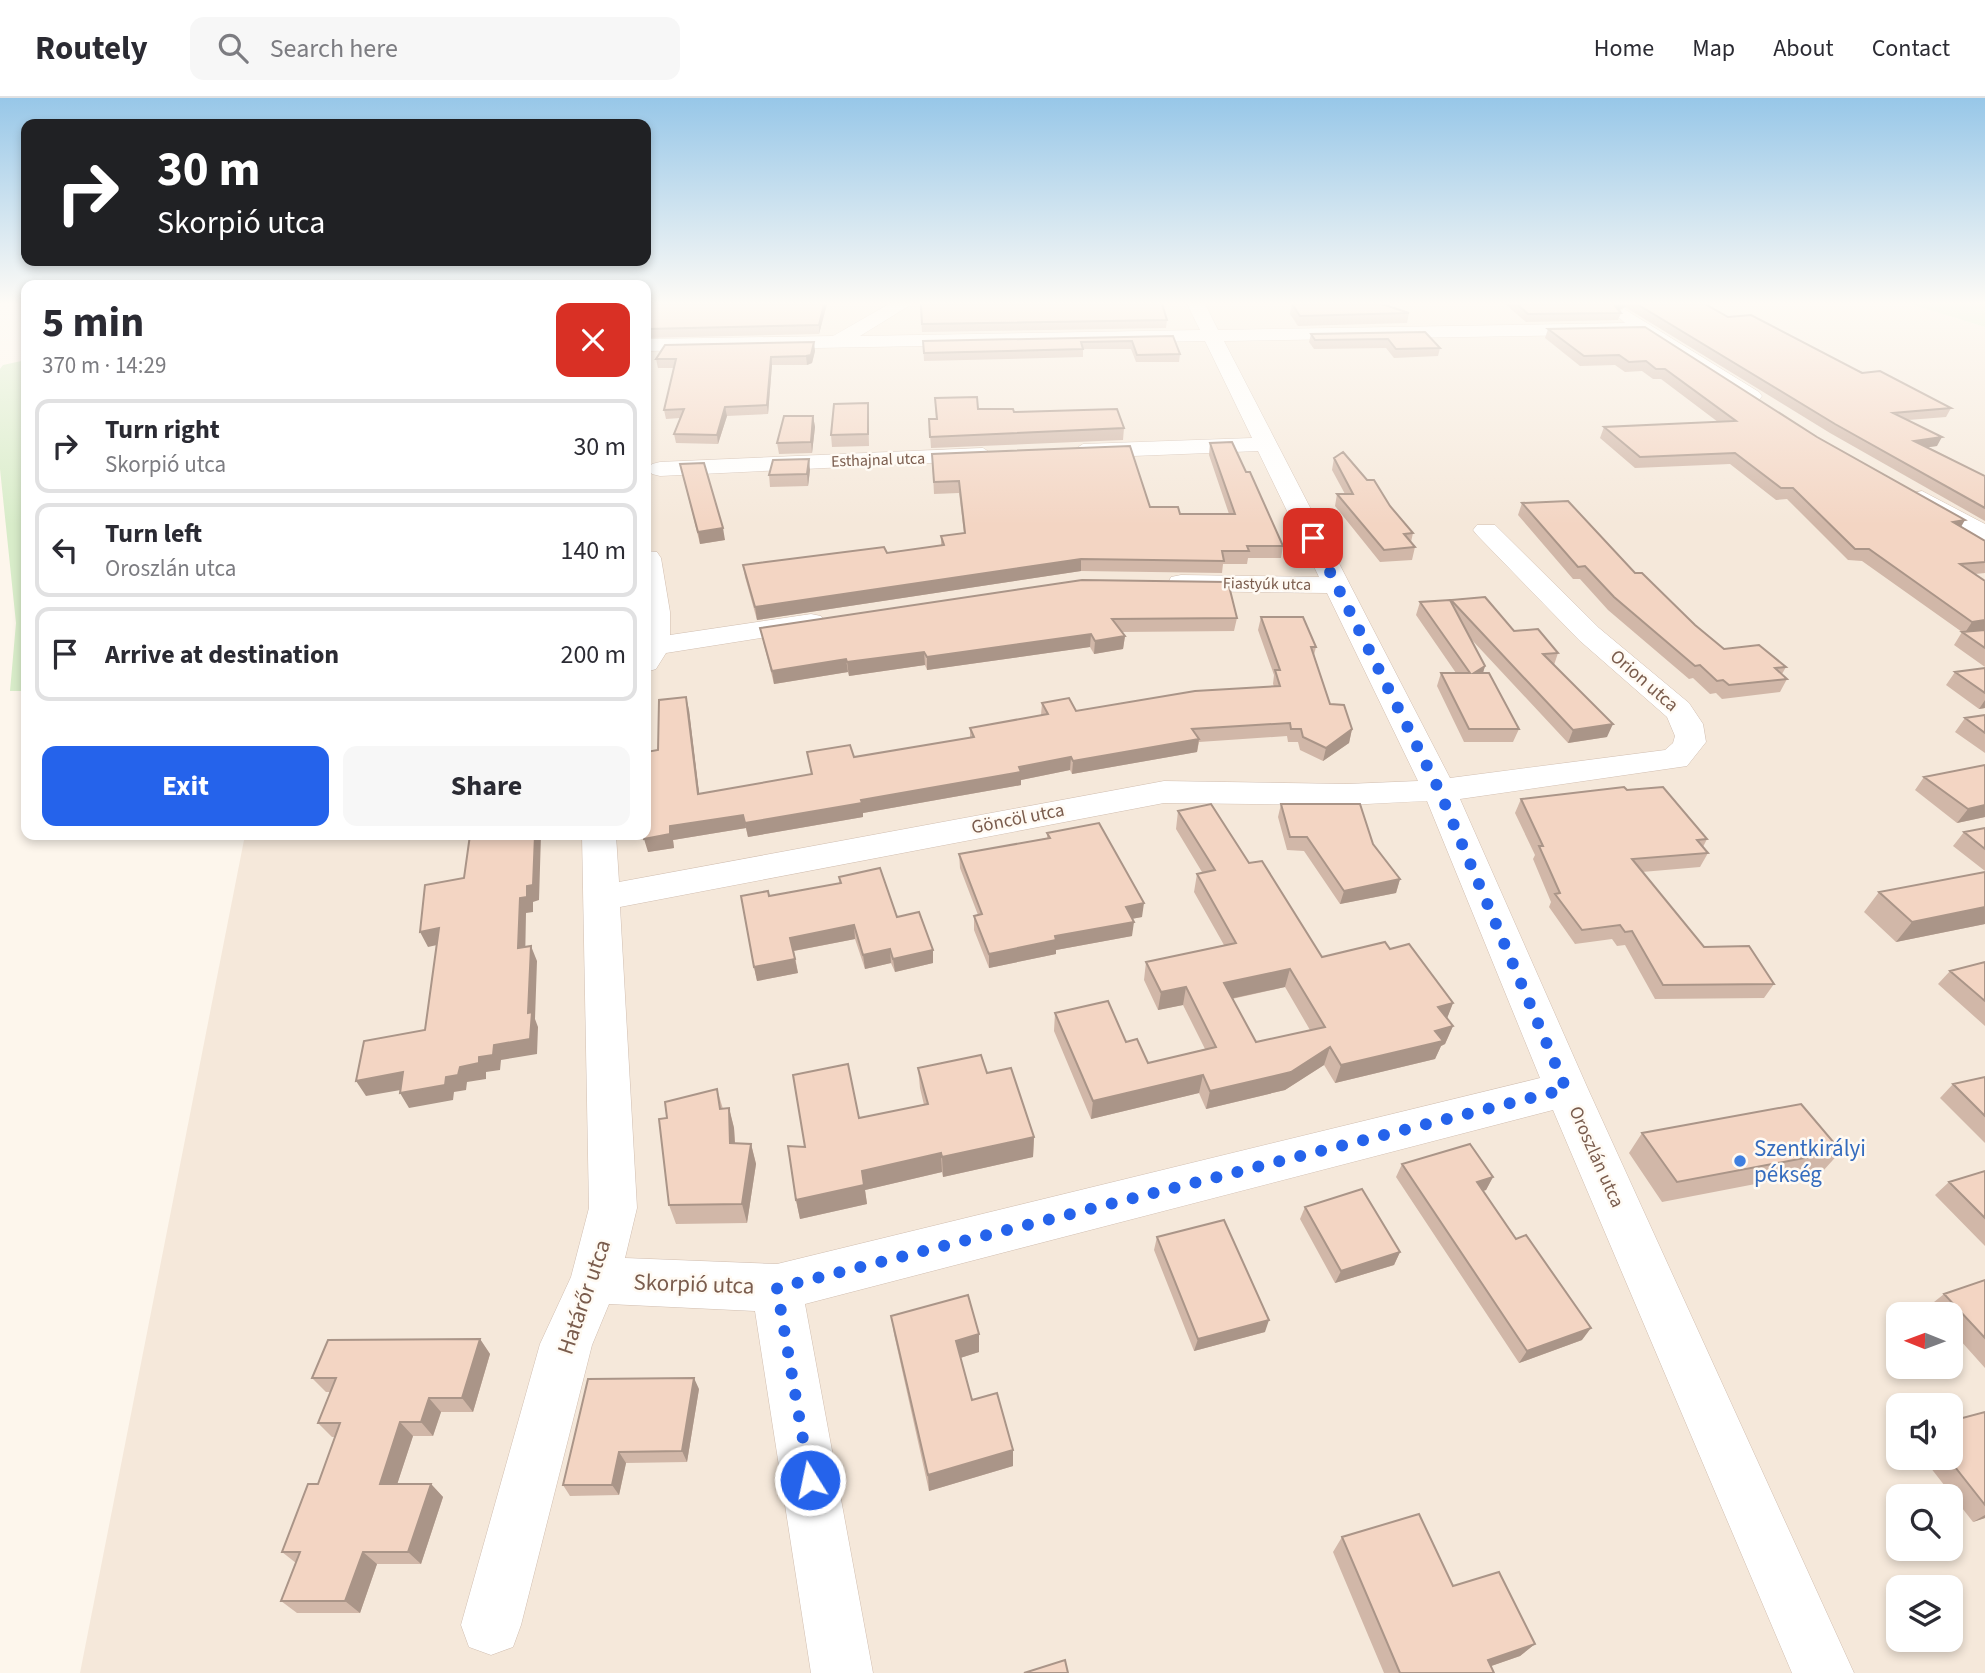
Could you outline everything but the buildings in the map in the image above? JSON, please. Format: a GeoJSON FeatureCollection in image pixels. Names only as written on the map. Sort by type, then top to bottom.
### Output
{"type":"FeatureCollection","features":[{"type":"Feature","properties":{"kind":"street","name":"Oroszlán utca"},"geometry":{"type":"LineString","coordinates":[[1231,378],[1439,790],[1566,1089],[1823,1673]]}},
{"type":"Feature","properties":{"kind":"street"},"geometry":{"type":"LineString","coordinates":[[1723,378],[1773,410]]}},
{"type":"Feature","properties":{"kind":"street"},"geometry":{"type":"LineString","coordinates":[[1058,452],[1263,443]]}},
{"type":"Feature","properties":{"kind":"street","name":"Esthajnal utca"},"geometry":{"type":"LineString","coordinates":[[660,469],[1003,454]]}},
{"type":"Feature","properties":{"kind":"street"},"geometry":{"type":"LineString","coordinates":[[1903,487],[1985,534]]}},
{"type":"Feature","properties":{"kind":"street","name":"Orion utca"},"geometry":{"type":"LineString","coordinates":[[1439,790],[1484,787],[1675,759],[1688,750],[1694,737],[1691,725],[1678,710],[1579,625],[1486,530]]}},
{"type":"Feature","properties":{"kind":"street"},"geometry":{"type":"LineString","coordinates":[[651,582],[657,631],[651,654],[833,619]]}},
{"type":"Feature","properties":{"kind":"street","name":"Fiastyúk utca"},"geometry":{"type":"LineString","coordinates":[[1160,582],[1338,585]]}},
{"type":"Feature","properties":{"kind":"street","name":"Göncöl utca"},"geometry":{"type":"LineString","coordinates":[[602,898],[1164,792],[1205,790],[1370,794],[1439,790]]}},
{"type":"Feature","properties":{"kind":"street","name":"Határőr utca"},"geometry":{"type":"LineString","coordinates":[[491,1625],[566,1344],[594,1280],[613,1208],[599,840]]}},
{"type":"Feature","properties":{"kind":"street","name":"Skorpió utca"},"geometry":{"type":"LineString","coordinates":[[594,1280],[777,1288],[1566,1089]]}},
{"type":"Feature","properties":{"kind":"street"},"geometry":{"type":"LineString","coordinates":[[777,1288],[842,1673]]}},
{"type":"Feature","properties":{"kind":"shaded area"},"geometry":{"type":"Polygon","coordinates":[[[651,378],[1985,378],[1985,1673],[80,1673],[244,840],[651,840],[651,378]]]}},
{"type":"Feature","properties":{"kind":"green space"},"geometry":{"type":"Polygon","coordinates":[[[0,378],[21,378],[21,691],[10,691],[16,623],[0,469],[0,378]]]}},
{"type":"Feature","properties":{"kind":"place","name":"Szentkirályi pékség"},"geometry":{"type":"Point","coordinates":[1740,1161]}},
{"type":"Feature","properties":{"kind":"route"},"geometry":{"type":"LineString","coordinates":[[810,1480],[777,1288],[1566,1089],[1439,790],[1313,538]]}}]}
